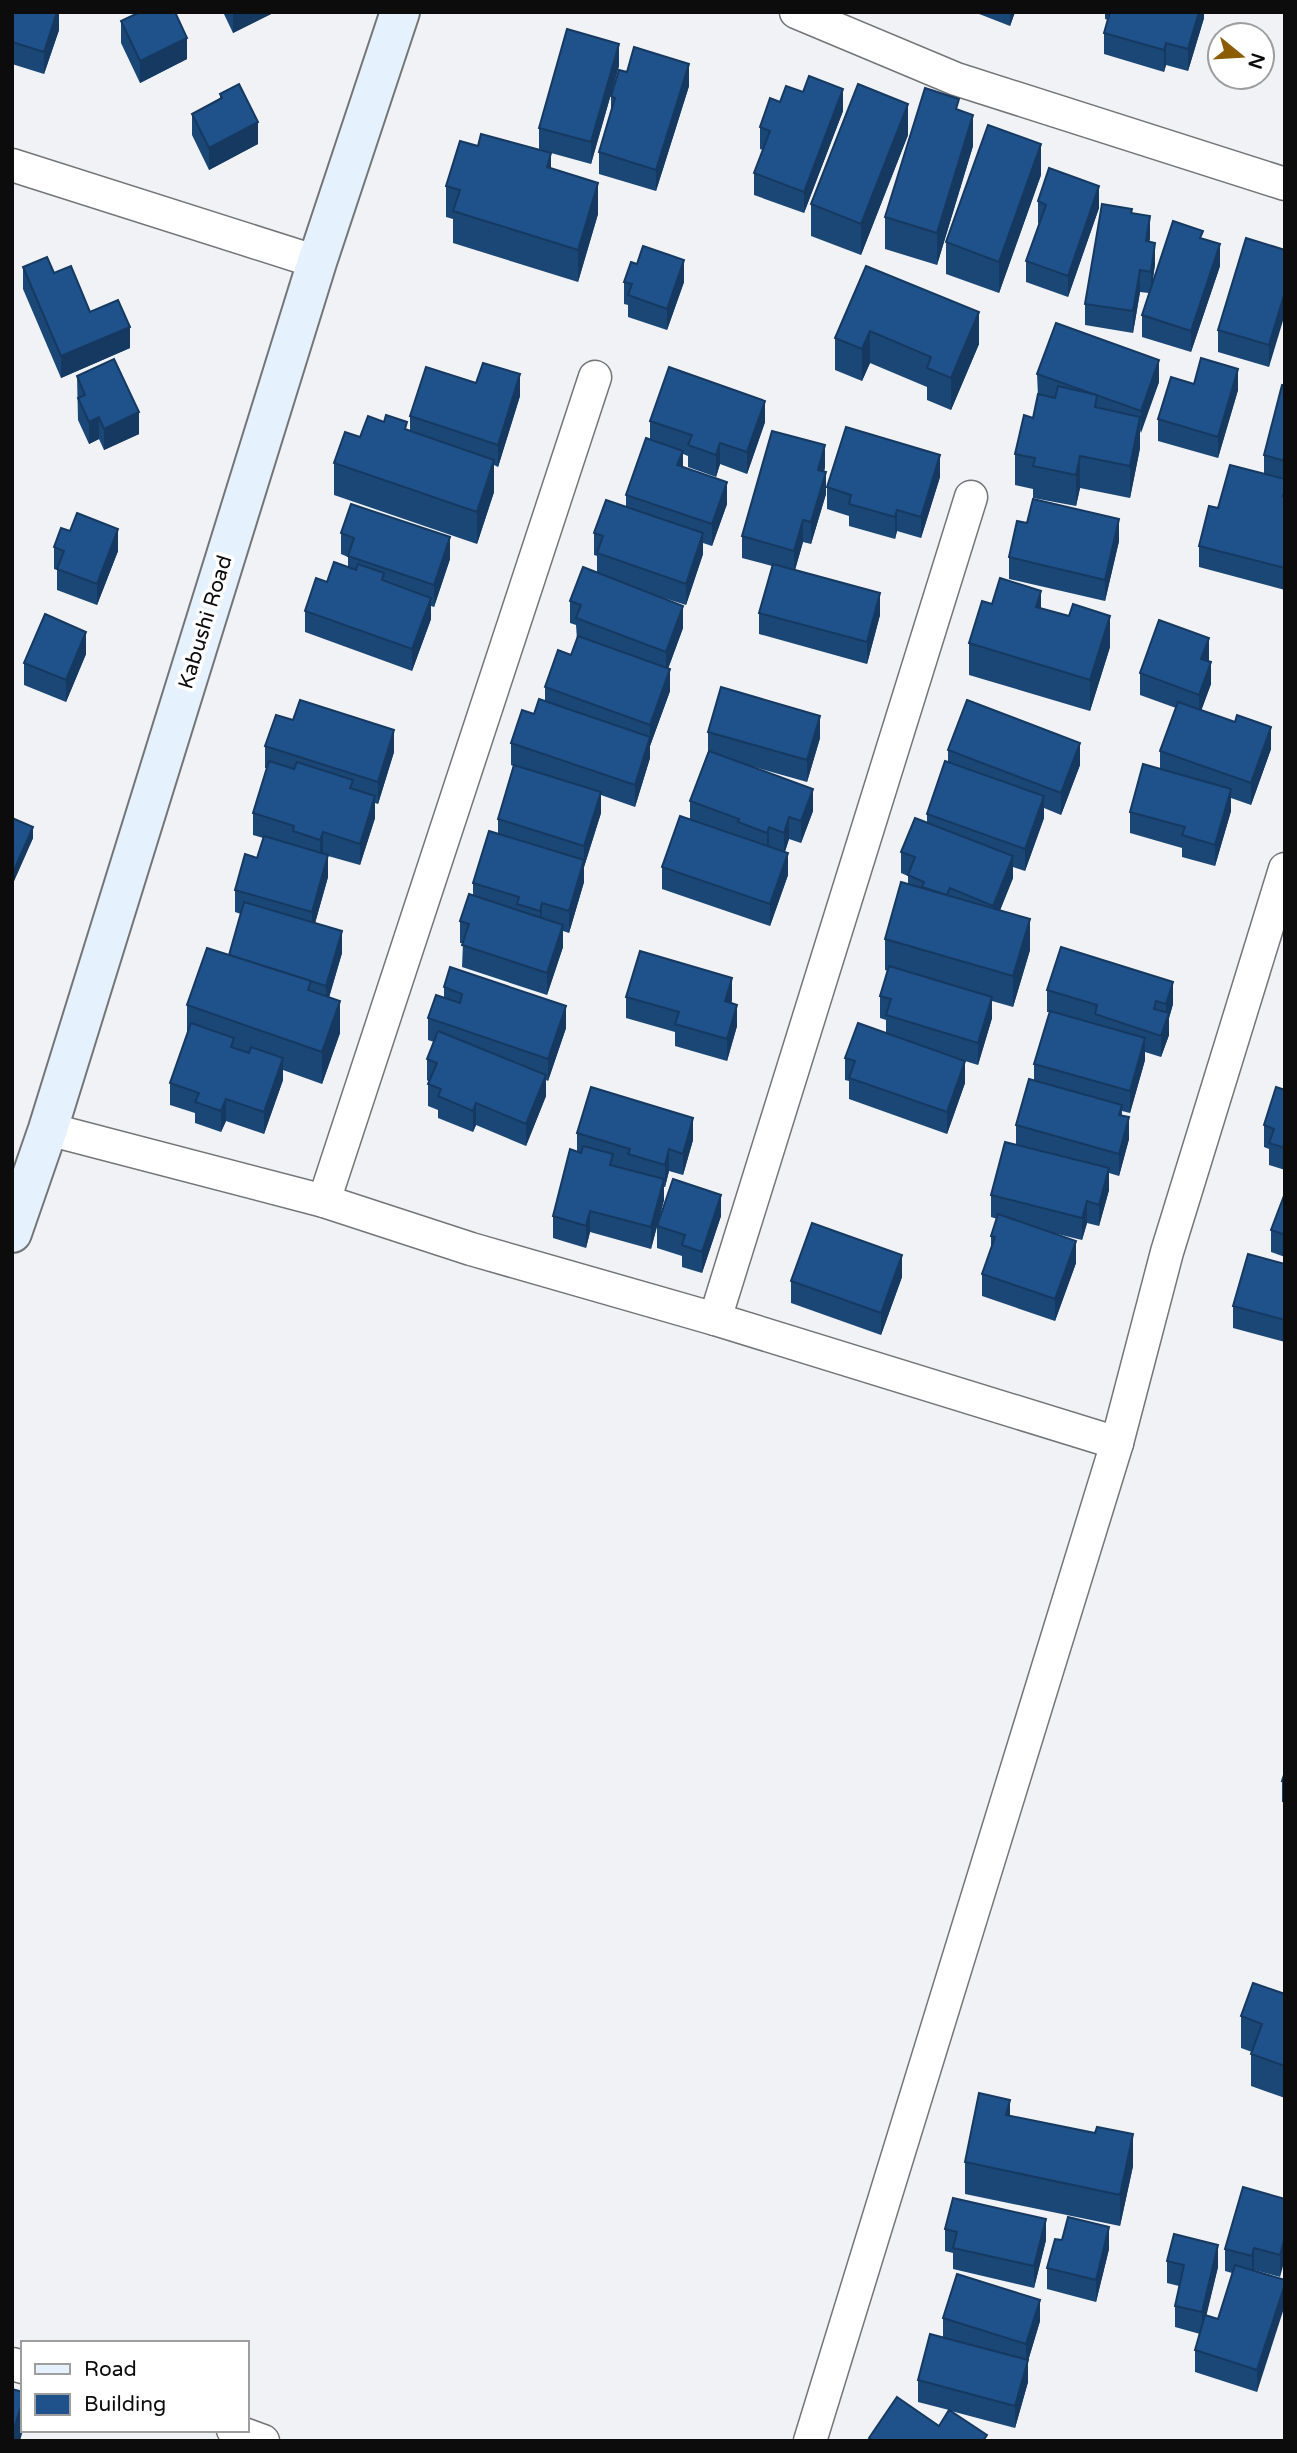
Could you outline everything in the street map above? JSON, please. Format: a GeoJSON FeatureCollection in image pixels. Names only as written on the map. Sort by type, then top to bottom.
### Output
{"type":"FeatureCollection","features":[{"type":"Feature","properties":{"kind":"main road","name":"Kabushi Road"},"geometry":{"type":"LineString","coordinates":[[12,1233],[48,1129],[317,262],[400,12]]}},
{"type":"Feature","properties":{"kind":"street"},"geometry":{"type":"LineString","coordinates":[[796,12],[956,79],[1285,184]]}},
{"type":"Feature","properties":{"kind":"street"},"geometry":{"type":"LineString","coordinates":[[12,165],[317,262]]}},
{"type":"Feature","properties":{"kind":"street"},"geometry":{"type":"LineString","coordinates":[[324,1201],[595,377]]}},
{"type":"Feature","properties":{"kind":"street"},"geometry":{"type":"LineString","coordinates":[[715,1319],[971,497]]}},
{"type":"Feature","properties":{"kind":"street"},"geometry":{"type":"LineString","coordinates":[[810,2441],[1117,1443],[1167,1252],[1285,869]]}},
{"type":"Feature","properties":{"kind":"street"},"geometry":{"type":"LineString","coordinates":[[48,1129],[324,1201],[471,1249],[715,1319],[1117,1443]]}},
{"type":"Feature","properties":{"kind":"street"},"geometry":{"type":"LineString","coordinates":[[238,2432],[263,2441]]}},
{"type":"Feature","properties":{"kind":"building"},"geometry":{"type":"Polygon","coordinates":[[[12,12],[57,12],[44,52],[12,42],[12,12]]]}},
{"type":"Feature","properties":{"kind":"building"},"geometry":{"type":"Polygon","coordinates":[[[140,12],[175,12],[187,38],[140,61],[121,21],[140,12]]]}},
{"type":"Feature","properties":{"kind":"building"},"geometry":{"type":"Polygon","coordinates":[[[1110,12],[1199,12],[1188,49],[1166,43],[1164,50],[1104,33],[1110,12]]]}},
{"type":"Feature","properties":{"kind":"building"},"geometry":{"type":"Polygon","coordinates":[[[567,29],[619,44],[591,142],[539,128],[567,29]]]}},
{"type":"Feature","properties":{"kind":"building"},"geometry":{"type":"Polygon","coordinates":[[[634,47],[689,64],[656,170],[599,152],[615,98],[611,96],[619,70],[627,72],[634,47]]]}},
{"type":"Feature","properties":{"kind":"building"},"geometry":{"type":"Polygon","coordinates":[[[809,76],[843,89],[804,192],[754,173],[770,131],[760,127],[770,98],[780,102],[786,86],[803,92],[809,76]]]}},
{"type":"Feature","properties":{"kind":"building"},"geometry":{"type":"Polygon","coordinates":[[[239,84],[258,122],[209,148],[192,114],[222,98],[220,94],[239,84]]]}},
{"type":"Feature","properties":{"kind":"building"},"geometry":{"type":"Polygon","coordinates":[[[858,84],[908,104],[861,224],[811,204],[858,84]]]}},
{"type":"Feature","properties":{"kind":"building"},"geometry":{"type":"Polygon","coordinates":[[[925,88],[959,99],[956,109],[973,115],[937,233],[885,217],[925,88]]]}},
{"type":"Feature","properties":{"kind":"building"},"geometry":{"type":"Polygon","coordinates":[[[988,125],[1041,144],[999,262],[946,242],[988,125]]]}},
{"type":"Feature","properties":{"kind":"building"},"geometry":{"type":"Polygon","coordinates":[[[481,134],[551,153],[547,167],[598,183],[578,250],[453,211],[460,190],[446,186],[460,141],[478,146],[481,134]]]}},
{"type":"Feature","properties":{"kind":"building"},"geometry":{"type":"Polygon","coordinates":[[[1049,168],[1099,186],[1068,276],[1026,261],[1046,205],[1038,201],[1049,168]]]}},
{"type":"Feature","properties":{"kind":"building"},"geometry":{"type":"Polygon","coordinates":[[[1102,204],[1132,209],[1131,213],[1150,216],[1146,241],[1155,243],[1151,272],[1140,270],[1133,311],[1085,304],[1102,204]]]}},
{"type":"Feature","properties":{"kind":"building"},"geometry":{"type":"Polygon","coordinates":[[[1173,221],[1203,231],[1200,238],[1220,244],[1191,331],[1142,315],[1173,221]]]}},
{"type":"Feature","properties":{"kind":"building"},"geometry":{"type":"Polygon","coordinates":[[[1246,238],[1285,250],[1285,292],[1269,345],[1218,330],[1246,238]]]}},
{"type":"Feature","properties":{"kind":"building"},"geometry":{"type":"Polygon","coordinates":[[[643,246],[684,260],[667,309],[628,295],[632,284],[624,282],[631,262],[637,264],[643,246]]]}},
{"type":"Feature","properties":{"kind":"building"},"geometry":{"type":"Polygon","coordinates":[[[47,257],[54,273],[71,266],[90,312],[118,300],[130,327],[61,356],[23,267],[47,257]]]}},
{"type":"Feature","properties":{"kind":"building"},"geometry":{"type":"Polygon","coordinates":[[[866,266],[979,312],[951,378],[927,368],[931,357],[870,331],[862,349],[835,338],[866,266]]]}},
{"type":"Feature","properties":{"kind":"building"},"geometry":{"type":"Polygon","coordinates":[[[1056,323],[1159,360],[1141,411],[1037,374],[1056,323]]]}},
{"type":"Feature","properties":{"kind":"building"},"geometry":{"type":"Polygon","coordinates":[[[1201,358],[1238,369],[1218,437],[1158,419],[1171,377],[1194,384],[1201,358]]]}},
{"type":"Feature","properties":{"kind":"building"},"geometry":{"type":"Polygon","coordinates":[[[114,359],[139,412],[104,429],[99,417],[89,422],[78,398],[85,395],[77,376],[114,359]]]}},
{"type":"Feature","properties":{"kind":"building"},"geometry":{"type":"Polygon","coordinates":[[[483,363],[520,374],[498,445],[410,416],[426,367],[476,383],[483,363]]]}},
{"type":"Feature","properties":{"kind":"building"},"geometry":{"type":"Polygon","coordinates":[[[669,367],[765,401],[747,452],[720,443],[716,455],[688,445],[692,435],[650,421],[669,367]]]}},
{"type":"Feature","properties":{"kind":"building"},"geometry":{"type":"Polygon","coordinates":[[[1282,385],[1285,386],[1285,461],[1264,455],[1282,385]]]}},
{"type":"Feature","properties":{"kind":"building"},"geometry":{"type":"Polygon","coordinates":[[[1058,386],[1097,395],[1095,407],[1140,417],[1130,466],[1080,456],[1076,475],[1033,466],[1035,458],[1015,454],[1024,415],[1033,418],[1038,394],[1055,398],[1058,386]]]}},
{"type":"Feature","properties":{"kind":"building"},"geometry":{"type":"Polygon","coordinates":[[[386,415],[407,422],[405,429],[494,460],[477,512],[334,463],[345,432],[360,437],[368,416],[384,422],[386,415]]]}},
{"type":"Feature","properties":{"kind":"building"},"geometry":{"type":"Polygon","coordinates":[[[846,427],[940,455],[921,517],[897,510],[895,517],[849,504],[851,495],[827,487],[846,427]]]}},
{"type":"Feature","properties":{"kind":"building"},"geometry":{"type":"Polygon","coordinates":[[[772,431],[825,445],[818,470],[826,472],[811,522],[803,520],[794,551],[742,536],[772,431]]]}},
{"type":"Feature","properties":{"kind":"building"},"geometry":{"type":"Polygon","coordinates":[[[646,438],[683,451],[677,465],[727,482],[712,524],[626,495],[646,438]]]}},
{"type":"Feature","properties":{"kind":"building"},"geometry":{"type":"Polygon","coordinates":[[[1230,465],[1285,479],[1285,568],[1199,546],[1209,506],[1218,508],[1230,465]]]}},
{"type":"Feature","properties":{"kind":"building"},"geometry":{"type":"Polygon","coordinates":[[[1033,499],[1119,519],[1105,580],[1009,557],[1017,521],[1027,523],[1033,499]]]}},
{"type":"Feature","properties":{"kind":"building"},"geometry":{"type":"Polygon","coordinates":[[[606,500],[703,533],[686,584],[597,553],[603,536],[594,533],[606,500]]]}},
{"type":"Feature","properties":{"kind":"building"},"geometry":{"type":"Polygon","coordinates":[[[351,504],[450,537],[434,585],[348,556],[354,538],[341,533],[351,504]]]}},
{"type":"Feature","properties":{"kind":"building"},"geometry":{"type":"Polygon","coordinates":[[[77,513],[118,529],[97,584],[57,569],[64,551],[54,547],[61,528],[70,531],[77,513]]]}},
{"type":"Feature","properties":{"kind":"building"},"geometry":{"type":"Polygon","coordinates":[[[334,562],[356,570],[358,564],[384,573],[382,580],[431,598],[412,649],[305,611],[316,578],[327,582],[334,562]]]}},
{"type":"Feature","properties":{"kind":"building"},"geometry":{"type":"Polygon","coordinates":[[[773,564],[880,593],[867,642],[759,613],[773,564]]]}},
{"type":"Feature","properties":{"kind":"building"},"geometry":{"type":"Polygon","coordinates":[[[583,567],[683,606],[666,652],[576,618],[581,605],[570,601],[583,567]]]}},
{"type":"Feature","properties":{"kind":"building"},"geometry":{"type":"Polygon","coordinates":[[[1000,578],[1041,591],[1036,607],[1069,616],[1073,604],[1110,616],[1090,680],[969,643],[982,601],[992,604],[1000,578]]]}},
{"type":"Feature","properties":{"kind":"building"},"geometry":{"type":"Polygon","coordinates":[[[45,614],[86,632],[66,680],[24,663],[45,614]]]}},
{"type":"Feature","properties":{"kind":"building"},"geometry":{"type":"Polygon","coordinates":[[[1159,620],[1209,638],[1201,659],[1211,662],[1199,695],[1140,673],[1159,620]]]}},
{"type":"Feature","properties":{"kind":"building"},"geometry":{"type":"Polygon","coordinates":[[[578,636],[670,669],[650,725],[545,687],[558,650],[571,655],[578,636]]]}},
{"type":"Feature","properties":{"kind":"building"},"geometry":{"type":"Polygon","coordinates":[[[721,687],[820,716],[807,760],[708,732],[721,687]]]}},
{"type":"Feature","properties":{"kind":"building"},"geometry":{"type":"Polygon","coordinates":[[[539,699],[650,737],[635,785],[511,743],[522,710],[534,714],[539,699]]]}},
{"type":"Feature","properties":{"kind":"building"},"geometry":{"type":"Polygon","coordinates":[[[300,700],[394,730],[378,782],[265,746],[276,715],[293,720],[300,700]]]}},
{"type":"Feature","properties":{"kind":"building"},"geometry":{"type":"Polygon","coordinates":[[[967,700],[1080,743],[1061,793],[948,750],[967,700]]]}},
{"type":"Feature","properties":{"kind":"building"},"geometry":{"type":"Polygon","coordinates":[[[1178,702],[1235,722],[1237,715],[1271,727],[1251,783],[1160,751],[1178,702]]]}},
{"type":"Feature","properties":{"kind":"building"},"geometry":{"type":"Polygon","coordinates":[[[709,751],[813,789],[801,821],[789,817],[784,833],[769,827],[767,833],[738,822],[739,819],[690,801],[709,751]]]}},
{"type":"Feature","properties":{"kind":"building"},"geometry":{"type":"Polygon","coordinates":[[[269,761],[294,769],[297,762],[353,780],[350,788],[375,796],[360,844],[323,832],[320,840],[293,831],[294,826],[253,813],[269,761]]]}},
{"type":"Feature","properties":{"kind":"building"},"geometry":{"type":"Polygon","coordinates":[[[945,761],[1044,796],[1025,849],[927,814],[945,761]]]}},
{"type":"Feature","properties":{"kind":"building"},"geometry":{"type":"Polygon","coordinates":[[[1143,764],[1231,789],[1215,845],[1182,835],[1185,827],[1130,812],[1143,764]]]}},
{"type":"Feature","properties":{"kind":"building"},"geometry":{"type":"Polygon","coordinates":[[[514,765],[601,792],[584,846],[498,819],[514,765]]]}},
{"type":"Feature","properties":{"kind":"building"},"geometry":{"type":"Polygon","coordinates":[[[680,816],[788,853],[770,904],[662,867],[680,816]]]}},
{"type":"Feature","properties":{"kind":"building"},"geometry":{"type":"Polygon","coordinates":[[[12,818],[33,827],[14,870],[12,869],[12,818]]]}},
{"type":"Feature","properties":{"kind":"building"},"geometry":{"type":"Polygon","coordinates":[[[915,818],[1013,856],[993,906],[950,888],[947,895],[922,887],[924,882],[908,875],[915,857],[901,852],[915,818]]]}},
{"type":"Feature","properties":{"kind":"building"},"geometry":{"type":"Polygon","coordinates":[[[489,831],[584,860],[569,911],[542,903],[540,911],[517,904],[519,897],[473,883],[489,831]]]}},
{"type":"Feature","properties":{"kind":"building"},"geometry":{"type":"Polygon","coordinates":[[[264,836],[328,855],[312,912],[235,890],[245,854],[257,858],[264,836]]]}},
{"type":"Feature","properties":{"kind":"building"},"geometry":{"type":"Polygon","coordinates":[[[901,882],[1030,919],[1013,976],[885,939],[901,882]]]}},
{"type":"Feature","properties":{"kind":"building"},"geometry":{"type":"Polygon","coordinates":[[[469,894],[563,925],[547,973],[462,945],[469,924],[460,921],[469,894]]]}},
{"type":"Feature","properties":{"kind":"building"},"geometry":{"type":"Polygon","coordinates":[[[244,902],[342,931],[326,986],[229,955],[244,902]]]}},
{"type":"Feature","properties":{"kind":"building"},"geometry":{"type":"Polygon","coordinates":[[[1061,947],[1173,982],[1166,1004],[1156,1001],[1154,1009],[1169,1013],[1161,1036],[1095,1014],[1097,1005],[1047,990],[1061,947]]]}},
{"type":"Feature","properties":{"kind":"building"},"geometry":{"type":"Polygon","coordinates":[[[207,948],[311,981],[308,990],[340,1001],[322,1052],[187,1005],[207,948]]]}},
{"type":"Feature","properties":{"kind":"building"},"geometry":{"type":"Polygon","coordinates":[[[640,951],[732,978],[725,1001],[737,1005],[727,1039],[675,1024],[679,1012],[626,997],[640,951]]]}},
{"type":"Feature","properties":{"kind":"building"},"geometry":{"type":"Polygon","coordinates":[[[889,966],[992,997],[978,1043],[886,1015],[891,999],[880,996],[889,966]]]}},
{"type":"Feature","properties":{"kind":"building"},"geometry":{"type":"Polygon","coordinates":[[[450,967],[566,1006],[548,1059],[428,1018],[436,995],[460,1003],[462,994],[444,987],[450,967]]]}},
{"type":"Feature","properties":{"kind":"building"},"geometry":{"type":"Polygon","coordinates":[[[1050,1011],[1145,1038],[1130,1091],[1034,1064],[1050,1011]]]}},
{"type":"Feature","properties":{"kind":"building"},"geometry":{"type":"Polygon","coordinates":[[[191,1023],[234,1038],[231,1047],[249,1053],[251,1047],[283,1058],[264,1112],[226,1099],[221,1111],[195,1102],[199,1093],[170,1083],[191,1023]]]}},
{"type":"Feature","properties":{"kind":"building"},"geometry":{"type":"Polygon","coordinates":[[[858,1023],[965,1061],[947,1112],[849,1078],[855,1061],[845,1058],[858,1023]]]}},
{"type":"Feature","properties":{"kind":"building"},"geometry":{"type":"Polygon","coordinates":[[[438,1031],[546,1075],[526,1124],[476,1103],[473,1111],[438,1096],[441,1089],[428,1084],[437,1063],[427,1059],[438,1031]]]}},
{"type":"Feature","properties":{"kind":"building"},"geometry":{"type":"Polygon","coordinates":[[[1029,1079],[1122,1105],[1119,1115],[1129,1117],[1119,1154],[1016,1125],[1029,1079]]]}},
{"type":"Feature","properties":{"kind":"building"},"geometry":{"type":"Polygon","coordinates":[[[591,1087],[693,1118],[683,1154],[669,1149],[665,1165],[628,1154],[630,1149],[577,1133],[591,1087]]]}},
{"type":"Feature","properties":{"kind":"building"},"geometry":{"type":"Polygon","coordinates":[[[1276,1087],[1285,1090],[1285,1148],[1269,1143],[1274,1129],[1264,1125],[1276,1087]]]}},
{"type":"Feature","properties":{"kind":"building"},"geometry":{"type":"Polygon","coordinates":[[[1005,1142],[1109,1168],[1099,1205],[1087,1201],[1082,1218],[991,1195],[1005,1142]]]}},
{"type":"Feature","properties":{"kind":"building"},"geometry":{"type":"Polygon","coordinates":[[[583,1146],[613,1154],[610,1165],[664,1179],[651,1227],[590,1211],[586,1226],[553,1216],[570,1149],[581,1153],[583,1146]]]}},
{"type":"Feature","properties":{"kind":"building"},"geometry":{"type":"Polygon","coordinates":[[[673,1179],[721,1195],[702,1252],[682,1245],[685,1235],[657,1226],[673,1179]]]}},
{"type":"Feature","properties":{"kind":"building"},"geometry":{"type":"Polygon","coordinates":[[[1285,1193],[1285,1235],[1271,1230],[1285,1193]]]}},
{"type":"Feature","properties":{"kind":"building"},"geometry":{"type":"Polygon","coordinates":[[[998,1214],[1076,1241],[1055,1299],[982,1274],[995,1237],[991,1236],[998,1214]]]}},
{"type":"Feature","properties":{"kind":"building"},"geometry":{"type":"Polygon","coordinates":[[[812,1223],[902,1255],[881,1313],[791,1281],[812,1223]]]}},
{"type":"Feature","properties":{"kind":"building"},"geometry":{"type":"Polygon","coordinates":[[[1248,1254],[1285,1264],[1285,1320],[1233,1306],[1248,1254]]]}},
{"type":"Feature","properties":{"kind":"building"},"geometry":{"type":"Polygon","coordinates":[[[1253,1983],[1285,1994],[1285,2066],[1251,2054],[1262,2024],[1241,2016],[1253,1983]]]}},
{"type":"Feature","properties":{"kind":"building"},"geometry":{"type":"Polygon","coordinates":[[[979,2093],[1010,2100],[1006,2115],[1095,2133],[1097,2127],[1133,2134],[1120,2195],[965,2162],[979,2093]]]}},
{"type":"Feature","properties":{"kind":"building"},"geometry":{"type":"Polygon","coordinates":[[[1243,2187],[1285,2199],[1285,2237],[1280,2255],[1254,2248],[1252,2256],[1225,2249],[1243,2187]]]}},
{"type":"Feature","properties":{"kind":"building"},"geometry":{"type":"Polygon","coordinates":[[[953,2198],[1046,2219],[1034,2266],[953,2248],[957,2232],[945,2229],[953,2198]]]}},
{"type":"Feature","properties":{"kind":"building"},"geometry":{"type":"Polygon","coordinates":[[[1068,2217],[1109,2227],[1096,2280],[1047,2268],[1055,2239],[1062,2240],[1068,2217]]]}},
{"type":"Feature","properties":{"kind":"building"},"geometry":{"type":"Polygon","coordinates":[[[1174,2234],[1218,2245],[1202,2312],[1175,2306],[1184,2265],[1167,2261],[1174,2234]]]}},
{"type":"Feature","properties":{"kind":"building"},"geometry":{"type":"Polygon","coordinates":[[[1235,2265],[1285,2280],[1257,2370],[1195,2350],[1205,2315],[1218,2319],[1235,2265]]]}},
{"type":"Feature","properties":{"kind":"building"},"geometry":{"type":"Polygon","coordinates":[[[957,2274],[1040,2300],[1026,2344],[943,2318],[957,2274]]]}},
{"type":"Feature","properties":{"kind":"building"},"geometry":{"type":"Polygon","coordinates":[[[930,2334],[1028,2360],[1015,2406],[918,2380],[930,2334]]]}},
{"type":"Feature","properties":{"kind":"building"},"geometry":{"type":"Polygon","coordinates":[[[12,2389],[21,2391],[21,2406],[12,2435],[12,2389]]]}},
{"type":"Feature","properties":{"kind":"building"},"geometry":{"type":"Polygon","coordinates":[[[897,2397],[939,2426],[949,2410],[987,2435],[983,2441],[873,2441],[869,2438],[897,2397]]]}}]}
